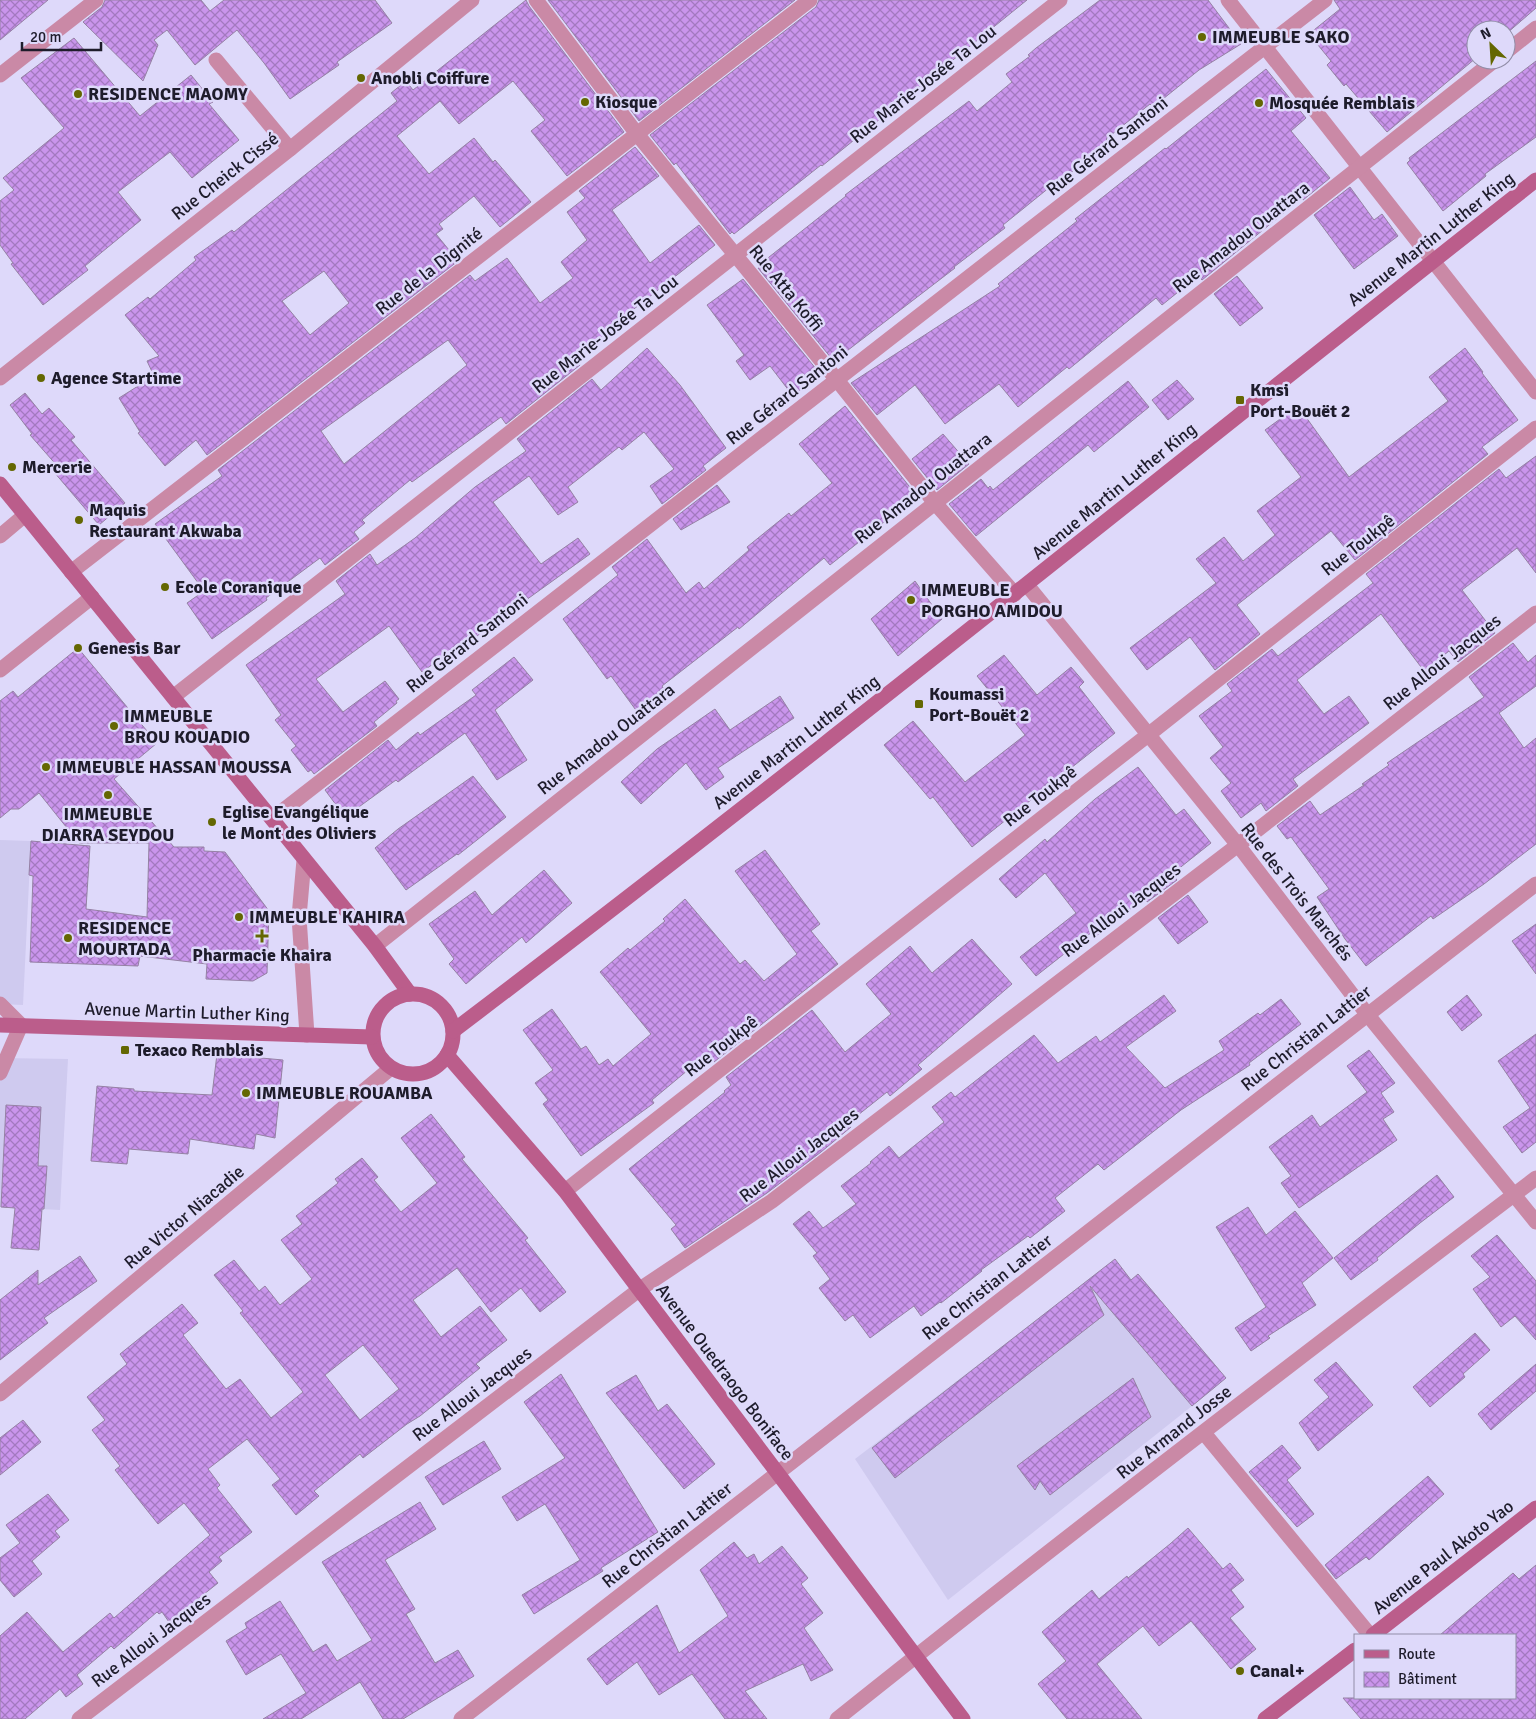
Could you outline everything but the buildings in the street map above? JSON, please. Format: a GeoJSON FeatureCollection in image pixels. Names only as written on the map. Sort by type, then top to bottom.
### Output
{"type":"FeatureCollection","features":[{"type":"Feature","properties":{"kind":"street"},"geometry":{"type":"LineString","coordinates":[[0,75],[96,0]]}},
{"type":"Feature","properties":{"kind":"street","name":"Rue Cheick Cissé"},"geometry":{"type":"LineString","coordinates":[[0,378],[290,149],[472,0]]}},
{"type":"Feature","properties":{"kind":"street","name":"Rue Atta Koffi"},"geometry":{"type":"LineString","coordinates":[[536,0],[637,134],[735,256],[837,380],[934,503],[1014,594]]}},
{"type":"Feature","properties":{"kind":"street","name":"Rue de la Dignité"},"geometry":{"type":"LineString","coordinates":[[72,572],[810,0]]}},
{"type":"Feature","properties":{"kind":"street","name":"Rue Marie-Josée Ta Lou"},"geometry":{"type":"LineString","coordinates":[[173,697],[1060,0]]}},
{"type":"Feature","properties":{"kind":"street"},"geometry":{"type":"LineString","coordinates":[[1228,0],[1536,392]]}},
{"type":"Feature","properties":{"kind":"street","name":"Rue Gérard Santoni"},"geometry":{"type":"LineString","coordinates":[[272,819],[1325,0]]}},
{"type":"Feature","properties":{"kind":"street"},"geometry":{"type":"LineString","coordinates":[[1516,44],[1536,28]]}},
{"type":"Feature","properties":{"kind":"street"},"geometry":{"type":"LineString","coordinates":[[216,60],[290,149]]}},
{"type":"Feature","properties":{"kind":"street","name":"Rue Amadou Ouattara"},"geometry":{"type":"LineString","coordinates":[[375,946],[1483,70]]}},
{"type":"Feature","properties":{"kind":"street","name":"Avenue Martin Luther King"},"geometry":{"type":"LineString","coordinates":[[453,1031],[584,932],[1027,584],[1536,180]]}},
{"type":"Feature","properties":{"kind":"street","name":"Rue Toukpê"},"geometry":{"type":"LineString","coordinates":[[566,1191],[1536,428]]}},
{"type":"Feature","properties":{"kind":"street"},"geometry":{"type":"LineString","coordinates":[[0,484],[375,946],[410,994]]}},
{"type":"Feature","properties":{"kind":"street"},"geometry":{"type":"LineString","coordinates":[[0,536],[25,516]]}},
{"type":"Feature","properties":{"kind":"street","name":"Rue des Trois Marchés"},"geometry":{"type":"LineString","coordinates":[[1027,584],[1238,845],[1367,1014],[1536,1222]]}},
{"type":"Feature","properties":{"kind":"street"},"geometry":{"type":"LineString","coordinates":[[0,670],[92,597]]}},
{"type":"Feature","properties":{"kind":"street","name":"Rue Alloui Jacques"},"geometry":{"type":"LineString","coordinates":[[79,1719],[640,1289],[772,1201],[1238,845],[1536,613]]}},
{"type":"Feature","properties":{"kind":"street"},"geometry":{"type":"LineString","coordinates":[[304,860],[299,917],[307,1035]]}},
{"type":"Feature","properties":{"kind":"street","name":"Rue Christian Lattier"},"geometry":{"type":"LineString","coordinates":[[461,1719],[1536,884]]}},
{"type":"Feature","properties":{"kind":"street"},"geometry":{"type":"LineString","coordinates":[[410,994],[423,995],[434,1000],[444,1008],[450,1019],[453,1031],[452,1044],[447,1056],[439,1065],[422,1073],[403,1073],[391,1068],[382,1060],[375,1049],[372,1037],[378,1013],[387,1003],[398,997],[410,994]]}},
{"type":"Feature","properties":{"kind":"street"},"geometry":{"type":"LineString","coordinates":[[0,1004],[21,1025],[0,1073]]}},
{"type":"Feature","properties":{"kind":"street","name":"Avenue Martin Luther King"},"geometry":{"type":"LineString","coordinates":[[0,1025],[372,1037]]}},
{"type":"Feature","properties":{"kind":"street","name":"Avenue Ouedraogo Boniface"},"geometry":{"type":"LineString","coordinates":[[447,1056],[566,1191],[963,1719]]}},
{"type":"Feature","properties":{"kind":"street","name":"Rue Victor Niacadie"},"geometry":{"type":"LineString","coordinates":[[0,1394],[391,1068]]}},
{"type":"Feature","properties":{"kind":"street","name":"Rue Armand Josse"},"geometry":{"type":"LineString","coordinates":[[838,1719],[916,1656],[1536,1178]]}},
{"type":"Feature","properties":{"kind":"street"},"geometry":{"type":"LineString","coordinates":[[1204,1433],[1371,1634]]}},
{"type":"Feature","properties":{"kind":"street","name":"Avenue Paul Akoto Yao"},"geometry":{"type":"LineString","coordinates":[[1373,1634],[1536,1508]]}},
{"type":"Feature","properties":{"kind":"street"},"geometry":{"type":"LineString","coordinates":[[1265,1719],[1354,1651]]}},
{"type":"Feature","properties":{"kind":"shaded area"},"geometry":{"type":"Polygon","coordinates":[[[0,840],[31,841],[23,1005],[0,1004],[0,840]]]}},
{"type":"Feature","properties":{"kind":"shaded area"},"geometry":{"type":"Polygon","coordinates":[[[0,1058],[68,1059],[60,1210],[0,1207],[0,1058]]]}},
{"type":"Feature","properties":{"kind":"shaded area"},"geometry":{"type":"Polygon","coordinates":[[[1087,1281],[1192,1406],[948,1600],[855,1459],[1087,1281]]]}},
{"type":"Feature","properties":{"kind":"place","name":"IMMEUBLE SAKO"},"geometry":{"type":"Point","coordinates":[1202,37]}},
{"type":"Feature","properties":{"kind":"place","name":"Anobli Coiffure"},"geometry":{"type":"Point","coordinates":[361,78]}},
{"type":"Feature","properties":{"kind":"place","name":"RESIDENCE MAOMY"},"geometry":{"type":"Point","coordinates":[78,94]}},
{"type":"Feature","properties":{"kind":"place","name":"Kiosque"},"geometry":{"type":"Point","coordinates":[585,102]}},
{"type":"Feature","properties":{"kind":"place","name":"Mosquée Remblais"},"geometry":{"type":"Point","coordinates":[1259,103]}},
{"type":"Feature","properties":{"kind":"place","name":"Agence Startime"},"geometry":{"type":"Point","coordinates":[41,378]}},
{"type":"Feature","properties":{"kind":"place","name":"Kmsi Port-Bouët 2"},"geometry":{"type":"Point","coordinates":[1240,400]}},
{"type":"Feature","properties":{"kind":"place","name":"Mercerie"},"geometry":{"type":"Point","coordinates":[12,467]}},
{"type":"Feature","properties":{"kind":"place","name":"Maquis Restaurant Akwaba"},"geometry":{"type":"Point","coordinates":[79,520]}},
{"type":"Feature","properties":{"kind":"place","name":"Ecole Coranique"},"geometry":{"type":"Point","coordinates":[165,587]}},
{"type":"Feature","properties":{"kind":"place","name":"IMMEUBLE PORGHO AMIDOU"},"geometry":{"type":"Point","coordinates":[911,600]}},
{"type":"Feature","properties":{"kind":"place","name":"Genesis Bar"},"geometry":{"type":"Point","coordinates":[78,648]}},
{"type":"Feature","properties":{"kind":"place","name":"Koumassi Port-Bouët 2"},"geometry":{"type":"Point","coordinates":[919,704]}},
{"type":"Feature","properties":{"kind":"place","name":"IMMEUBLE BROU KOUADIO"},"geometry":{"type":"Point","coordinates":[114,726]}},
{"type":"Feature","properties":{"kind":"place","name":"IMMEUBLE HASSAN MOUSSA"},"geometry":{"type":"Point","coordinates":[46,767]}},
{"type":"Feature","properties":{"kind":"place","name":"IMMEUBLE DIARRA SEYDOU"},"geometry":{"type":"Point","coordinates":[108,795]}},
{"type":"Feature","properties":{"kind":"place","name":"Eglise Evangélique le Mont des Oliviers"},"geometry":{"type":"Point","coordinates":[212,822]}},
{"type":"Feature","properties":{"kind":"place","name":"IMMEUBLE KAHIRA"},"geometry":{"type":"Point","coordinates":[239,917]}},
{"type":"Feature","properties":{"kind":"place","name":"Pharmacie Khaira"},"geometry":{"type":"Point","coordinates":[262,936]}},
{"type":"Feature","properties":{"kind":"place","name":"RESIDENCE MOURTADA"},"geometry":{"type":"Point","coordinates":[68,938]}},
{"type":"Feature","properties":{"kind":"place","name":"Texaco Remblais"},"geometry":{"type":"Point","coordinates":[125,1050]}},
{"type":"Feature","properties":{"kind":"place","name":"IMMEUBLE ROUAMBA"},"geometry":{"type":"Point","coordinates":[246,1093]}},
{"type":"Feature","properties":{"kind":"place","name":"Canal+"},"geometry":{"type":"Point","coordinates":[1240,1671]}}]}
